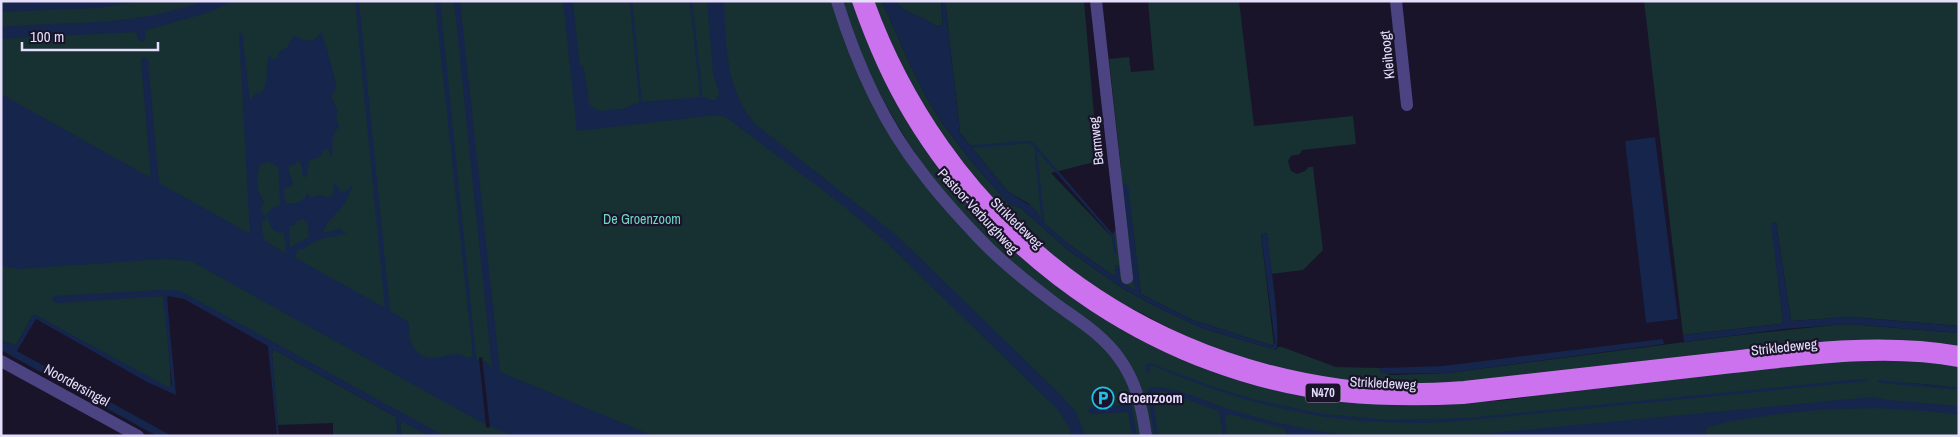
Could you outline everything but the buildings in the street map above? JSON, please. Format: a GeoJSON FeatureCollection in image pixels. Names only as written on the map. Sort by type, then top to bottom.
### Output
{"type":"FeatureCollection","features":[{"type":"Feature","properties":{"kind":"main road","name":"Strikledeweg"},"geometry":{"type":"LineString","coordinates":[[858,1],[888,74],[910,115],[963,190],[993,224],[1061,283],[1111,316],[1148,338],[1199,360],[1242,375],[1342,396],[1421,400],[1463,398],[1774,362],[1859,355],[1912,356],[1959,361]]}},
{"type":"Feature","properties":{"kind":"main road","name":"Strikledeweg"},"geometry":{"type":"LineString","coordinates":[[868,1],[898,72],[919,109],[969,180],[1001,217],[1069,275],[1116,307],[1155,329],[1204,350],[1245,364],[1290,376],[1342,385],[1424,390],[1791,350],[1859,346],[1912,346],[1959,352]]}},
{"type":"Feature","properties":{"kind":"street","name":"Pastoor Verburghweg"},"geometry":{"type":"LineString","coordinates":[[837,1],[862,70],[892,127],[920,170],[978,238],[1003,262],[1028,283],[1099,335],[1111,347],[1135,386],[1141,404],[1146,436]]}},
{"type":"Feature","properties":{"kind":"street","name":"Barmweg"},"geometry":{"type":"LineString","coordinates":[[1096,1],[1127,278]]}},
{"type":"Feature","properties":{"kind":"street","name":"Kleihoogt"},"geometry":{"type":"LineString","coordinates":[[1396,1],[1407,105]]}},
{"type":"Feature","properties":{"kind":"street","name":"Noordersingel"},"geometry":{"type":"LineString","coordinates":[[1,361],[138,436]]}},
{"type":"Feature","properties":{"kind":"green space","name":"De Groenzoom"},"geometry":{"type":"Polygon","coordinates":[[[1,1],[833,1],[861,72],[878,106],[918,170],[941,200],[965,229],[1025,285],[1084,329],[1091,324],[1019,270],[989,242],[935,181],[890,113],[871,77],[841,1],[855,1],[882,67],[916,129],[943,168],[990,224],[1044,273],[1103,314],[1167,348],[1235,374],[1305,392],[1377,401],[1502,400],[1555,390],[1844,360],[1901,360],[1959,365],[1959,388],[1903,382],[1959,389],[1959,436],[438,436],[187,296],[167,293],[171,391],[35,315],[32,316],[16,346],[1,340],[1,1]]]}},
{"type":"Feature","properties":{"kind":"green space"},"geometry":{"type":"Polygon","coordinates":[[[872,1],[882,1],[925,95],[943,124],[971,161],[1009,204],[1021,208],[1068,250],[1122,288],[1202,328],[1276,350],[1278,347],[1282,347],[1336,367],[1380,368],[1381,372],[1391,375],[1448,373],[1731,336],[1848,324],[1959,333],[1959,349],[1418,386],[1324,380],[1213,351],[1089,286],[1009,220],[922,110],[872,1]]]}},
{"type":"Feature","properties":{"kind":"green space"},"geometry":{"type":"Polygon","coordinates":[[[895,1],[941,1],[943,25],[933,25],[904,10],[895,1]]]}},
{"type":"Feature","properties":{"kind":"green space"},"geometry":{"type":"Polygon","coordinates":[[[945,1],[1084,1],[1098,161],[1051,173],[1111,236],[1118,227],[1117,169],[1121,168],[1109,59],[1129,57],[1131,72],[1154,70],[1148,1],[1239,1],[1254,126],[1353,116],[1356,144],[1302,150],[1300,154],[1291,156],[1288,161],[1291,171],[1297,174],[1309,167],[1313,167],[1323,250],[1303,270],[1271,274],[1267,233],[1261,234],[1274,345],[1193,320],[1141,294],[1127,185],[1136,291],[1121,283],[1118,265],[1115,266],[1116,274],[1114,276],[1068,244],[1046,225],[1029,204],[1007,191],[960,133],[945,1]]]}},
{"type":"Feature","properties":{"kind":"green space"},"geometry":{"type":"Polygon","coordinates":[[[1644,1],[1959,1],[1959,326],[1852,317],[1791,321],[1776,222],[1772,223],[1783,321],[1781,324],[1683,335],[1644,1]]]}},
{"type":"Feature","properties":{"kind":"green space"},"geometry":{"type":"Polygon","coordinates":[[[273,349],[396,417],[398,436],[333,436],[333,423],[278,425],[273,349]]]}},
{"type":"Feature","properties":{"kind":"green space"},"geometry":{"type":"Polygon","coordinates":[[[403,421],[429,436],[401,436],[400,424],[403,421]]]}},
{"type":"Feature","properties":{"kind":"water"},"geometry":{"type":"Polygon","coordinates":[[[145,1],[95,8],[1,12],[1,3],[145,1]]]}},
{"type":"Feature","properties":{"kind":"water"},"geometry":{"type":"Polygon","coordinates":[[[202,1],[234,1],[210,12],[146,30],[144,42],[139,41],[136,32],[1,39],[1,27],[128,19],[178,9],[202,1]]]}},
{"type":"Feature","properties":{"kind":"water"},"geometry":{"type":"Polygon","coordinates":[[[355,1],[359,1],[390,311],[408,322],[410,341],[417,351],[424,356],[431,358],[453,354],[467,358],[473,356],[435,1],[440,1],[476,357],[478,361],[485,361],[492,368],[454,1],[460,1],[500,372],[653,436],[513,436],[479,421],[191,261],[164,259],[17,269],[1,266],[1,94],[151,178],[141,61],[142,58],[146,57],[148,61],[159,183],[250,234],[239,34],[242,33],[250,101],[256,92],[259,94],[265,87],[269,56],[271,55],[272,59],[276,59],[281,50],[287,48],[293,36],[308,41],[314,39],[321,32],[336,86],[331,95],[337,109],[336,118],[339,127],[333,134],[332,156],[329,157],[329,150],[325,148],[321,156],[309,161],[306,178],[302,174],[300,162],[297,161],[294,166],[288,167],[293,186],[284,189],[285,202],[287,204],[298,203],[306,197],[307,192],[310,198],[320,195],[330,198],[333,194],[334,182],[341,192],[352,187],[345,203],[328,222],[323,232],[339,229],[346,233],[314,242],[304,249],[299,249],[294,257],[385,308],[355,1]],[[268,161],[260,165],[257,175],[258,189],[265,202],[262,204],[261,210],[264,215],[267,215],[271,209],[280,205],[278,167],[268,161]],[[267,217],[261,223],[264,240],[286,254],[284,232],[279,233],[274,230],[267,217]],[[302,219],[297,221],[295,225],[289,226],[290,247],[309,237],[308,222],[302,219]]]}},
{"type":"Feature","properties":{"kind":"water"},"geometry":{"type":"Polygon","coordinates":[[[563,1],[573,1],[582,89],[588,104],[599,111],[716,100],[719,92],[713,73],[707,1],[724,1],[727,54],[732,80],[743,108],[755,124],[896,235],[1064,398],[1075,410],[1085,436],[1072,436],[1068,425],[1058,410],[885,241],[841,204],[726,117],[716,115],[577,131],[563,1]]]}},
{"type":"Feature","properties":{"kind":"water"},"geometry":{"type":"Polygon","coordinates":[[[882,1],[895,1],[904,10],[939,27],[943,23],[941,1],[945,1],[960,133],[1007,191],[1034,208],[1046,225],[1068,244],[1114,276],[1116,274],[1115,266],[1118,265],[1121,283],[1135,290],[1123,184],[1128,185],[1141,294],[1193,320],[1273,346],[1275,343],[1261,234],[1267,233],[1276,313],[1276,350],[1202,328],[1122,288],[1068,250],[1021,208],[1009,204],[971,161],[943,124],[925,95],[882,1]]]}},
{"type":"Feature","properties":{"kind":"water"},"geometry":{"type":"Polygon","coordinates":[[[1655,137],[1678,319],[1646,323],[1625,141],[1655,137]]]}},
{"type":"Feature","properties":{"kind":"water"},"geometry":{"type":"Polygon","coordinates":[[[1776,222],[1791,321],[1852,317],[1959,326],[1959,333],[1848,324],[1783,329],[1684,342],[1683,335],[1781,324],[1783,321],[1771,224],[1776,222]]]}},
{"type":"Feature","properties":{"kind":"water"},"geometry":{"type":"Polygon","coordinates":[[[176,290],[184,293],[444,436],[429,436],[403,422],[400,424],[401,436],[398,436],[396,417],[273,349],[279,436],[277,436],[268,346],[184,299],[168,296],[167,298],[176,395],[147,382],[36,319],[17,351],[172,436],[157,436],[104,407],[63,381],[46,375],[1,350],[1,340],[16,346],[32,316],[35,315],[168,387],[172,385],[163,296],[60,303],[52,301],[54,296],[176,290]]]}},
{"type":"Feature","properties":{"kind":"water"},"geometry":{"type":"Polygon","coordinates":[[[1663,339],[1664,344],[1448,373],[1385,374],[1381,372],[1380,368],[1442,366],[1663,339]]]}},
{"type":"Feature","properties":{"kind":"water"},"geometry":{"type":"Polygon","coordinates":[[[1150,363],[1214,387],[1256,400],[1323,414],[1389,420],[1467,418],[1850,380],[1865,379],[1868,381],[1461,421],[1420,423],[1342,419],[1267,405],[1229,394],[1154,366],[1150,366],[1149,373],[1146,372],[1145,365],[1150,363]]]}},
{"type":"Feature","properties":{"kind":"water"},"geometry":{"type":"Polygon","coordinates":[[[1878,380],[1959,388],[1959,390],[1883,383],[1878,382],[1878,380]]]}},
{"type":"Feature","properties":{"kind":"water"},"geometry":{"type":"Polygon","coordinates":[[[1151,387],[1172,389],[1232,410],[1280,423],[1312,430],[1361,436],[1287,436],[1283,428],[1229,414],[1225,416],[1227,436],[1223,436],[1219,411],[1163,391],[1156,392],[1153,396],[1158,436],[1154,436],[1148,393],[1148,389],[1151,387]]]}},
{"type":"Feature","properties":{"kind":"water"},"geometry":{"type":"Polygon","coordinates":[[[1872,397],[1886,400],[1959,406],[1959,415],[1899,409],[1840,409],[1782,414],[1723,423],[1708,427],[1705,432],[1706,436],[1460,436],[1872,397]]]}},
{"type":"Feature","properties":{"kind":"water"},"geometry":{"type":"Polygon","coordinates":[[[1128,402],[1131,403],[1137,436],[1132,436],[1128,412],[1092,414],[1088,412],[1089,408],[1121,405],[1128,402]]]}},
{"type":"Feature","properties":{"kind":"pier"},"geometry":{"type":"Polygon","coordinates":[[[482,357],[490,428],[486,427],[479,358],[482,357]]]}},
{"type":"Feature","properties":{"kind":"waterway"},"geometry":{"type":"LineString","coordinates":[[631,1],[641,107]]}},
{"type":"Feature","properties":{"kind":"waterway"},"geometry":{"type":"LineString","coordinates":[[691,1],[702,102]]}},
{"type":"Feature","properties":{"kind":"waterway"},"geometry":{"type":"LineString","coordinates":[[579,70],[584,102]]}},
{"type":"Feature","properties":{"kind":"waterway"},"geometry":{"type":"LineString","coordinates":[[630,111],[641,107],[702,102],[714,106]]}},
{"type":"Feature","properties":{"kind":"waterway"},"geometry":{"type":"LineString","coordinates":[[967,147],[1028,142],[1033,144],[1113,236],[1115,252]]}},
{"type":"Feature","properties":{"kind":"waterway"},"geometry":{"type":"LineString","coordinates":[[1037,148],[1043,221]]}},
{"type":"Feature","properties":{"kind":"place","name":"Groenzoom"},"geometry":{"type":"Point","coordinates":[1103,398]}}]}
